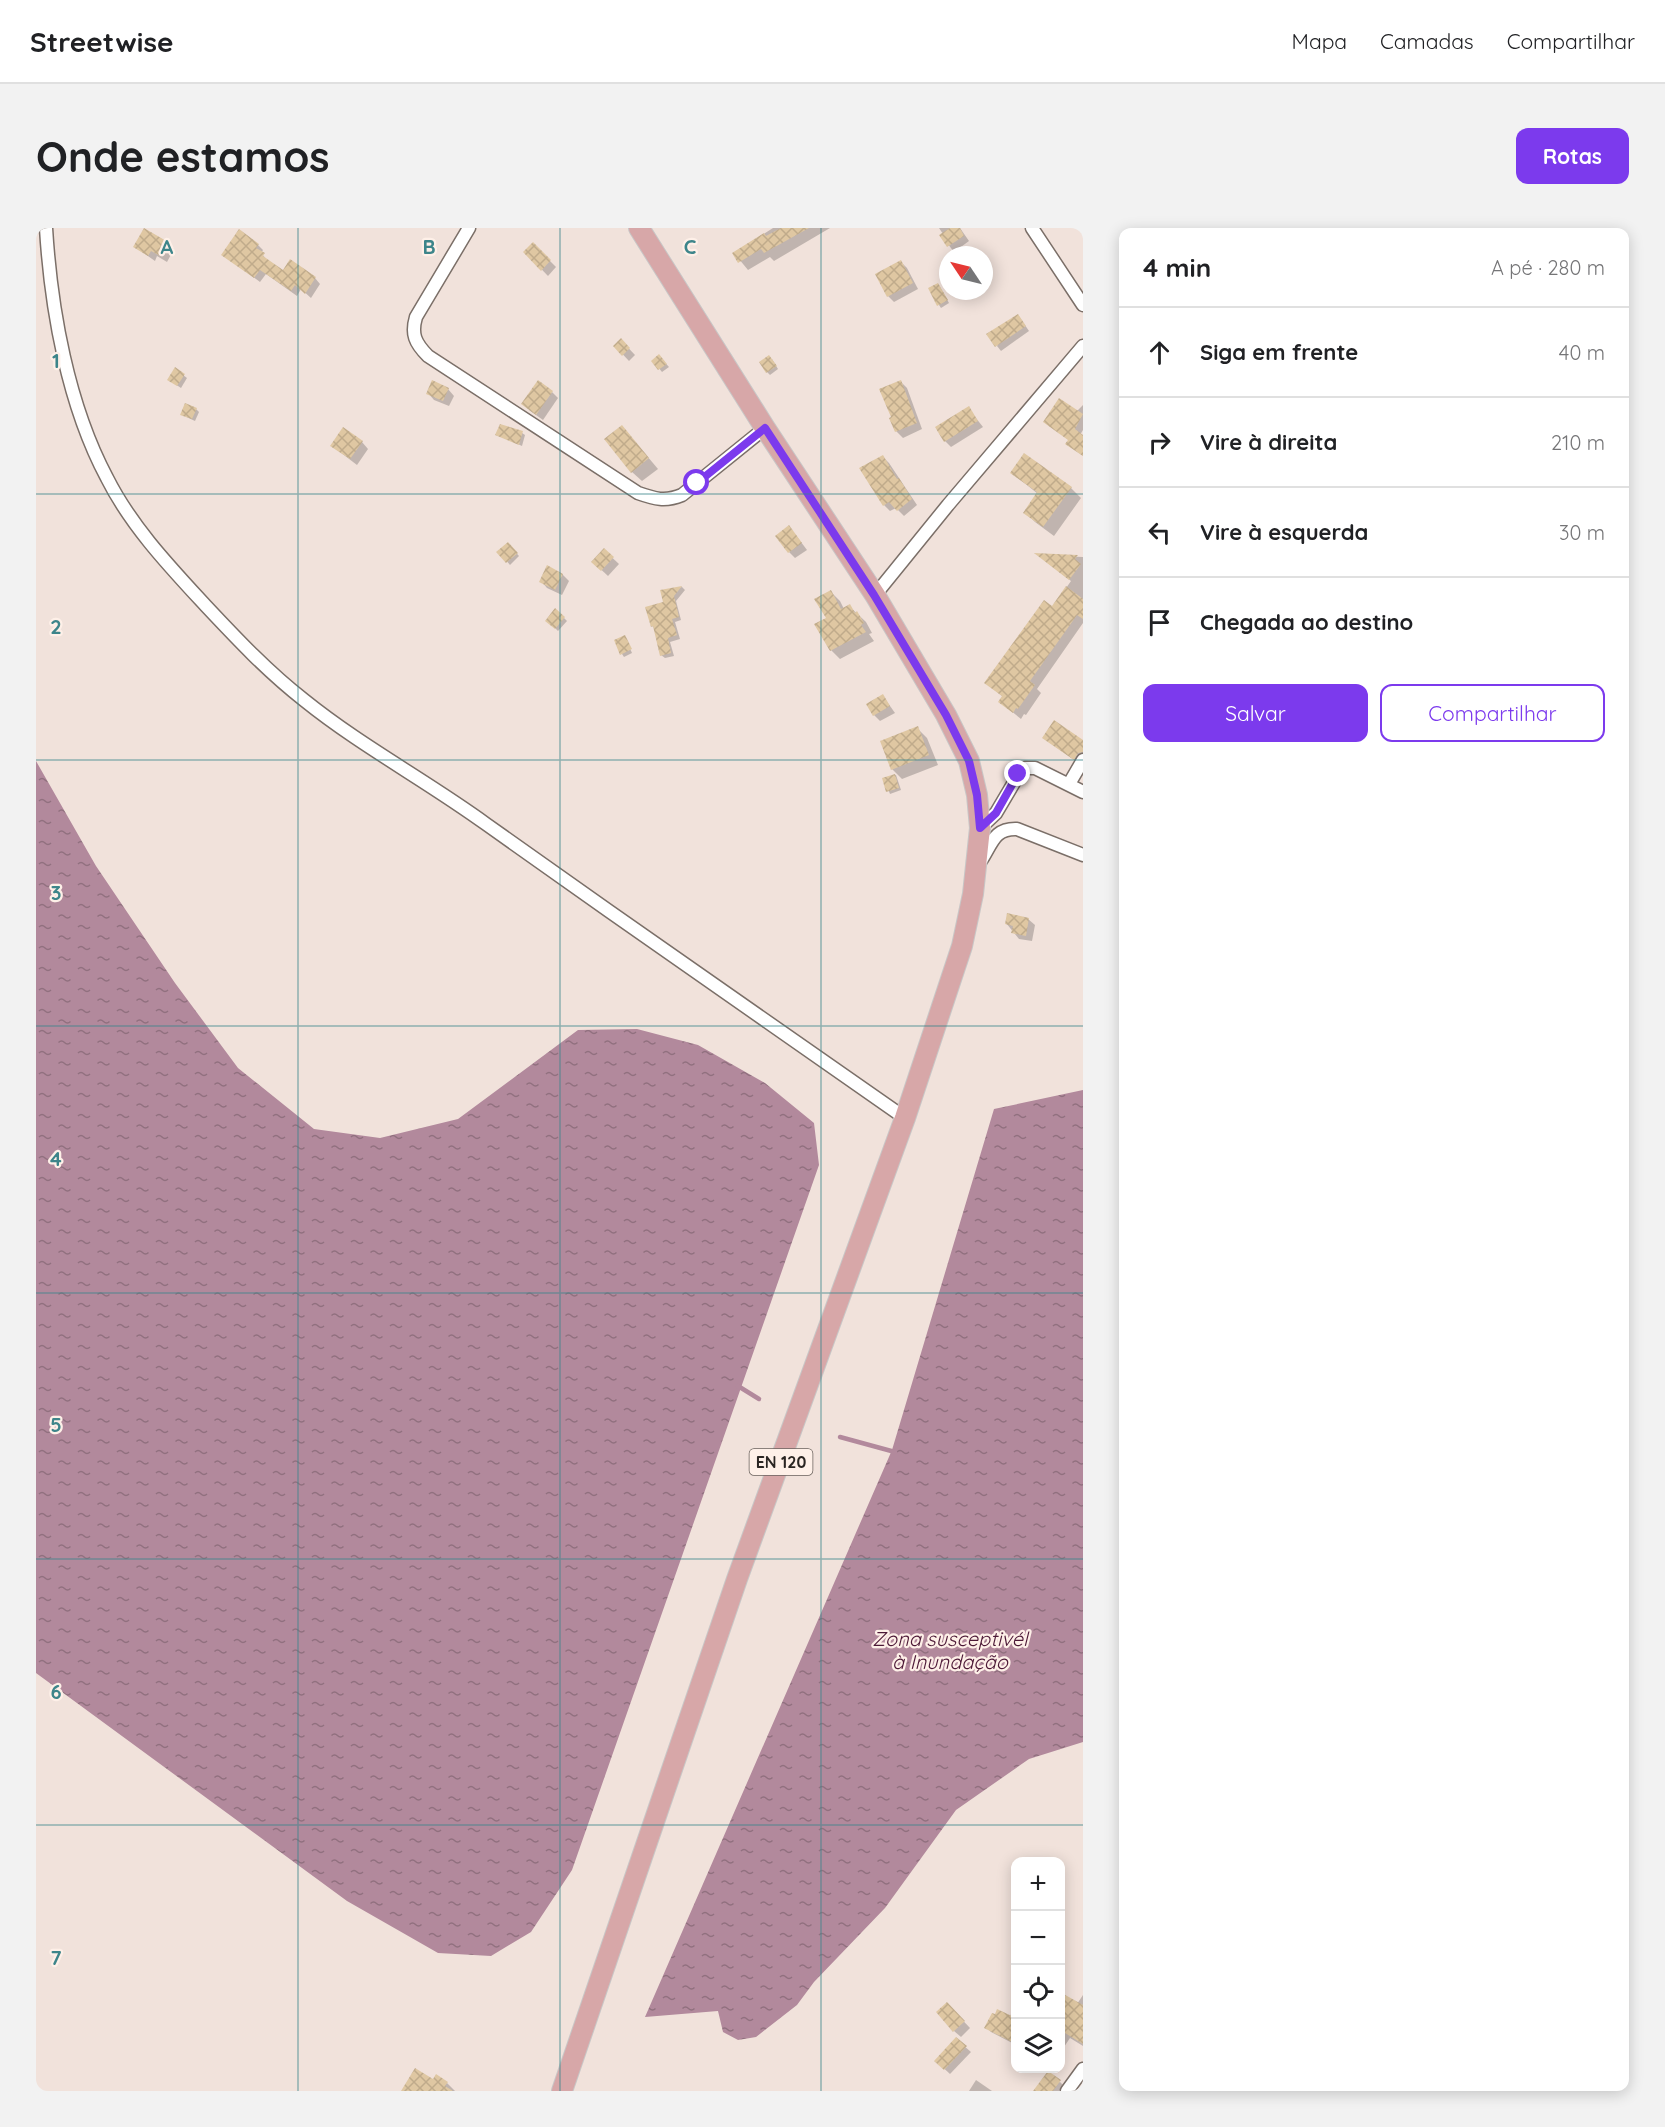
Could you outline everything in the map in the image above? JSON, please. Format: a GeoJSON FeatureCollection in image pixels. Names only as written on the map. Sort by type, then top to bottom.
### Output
{"type":"FeatureCollection","features":[{"type":"Feature","properties":{"kind":"main road","name":"EN 120"},"geometry":{"type":"LineString","coordinates":[[562,2091],[737,1579],[905,1118],[962,946],[974,894],[980,828],[977,795],[969,761],[946,715],[874,595],[639,228]]}},
{"type":"Feature","properties":{"kind":"street"},"geometry":{"type":"LineString","coordinates":[[46,228],[56,318],[73,390],[91,446],[131,517],[174,572],[246,648],[305,701],[474,815],[632,929],[905,1118]]}},
{"type":"Feature","properties":{"kind":"street"},"geometry":{"type":"LineString","coordinates":[[469,228],[416,317],[413,327],[414,338],[428,356],[638,493],[656,500],[670,500],[682,495],[765,428]]}},
{"type":"Feature","properties":{"kind":"street"},"geometry":{"type":"LineString","coordinates":[[1032,228],[1083,305]]}},
{"type":"Feature","properties":{"kind":"street"},"geometry":{"type":"LineString","coordinates":[[874,595],[948,504],[1083,346]]}},
{"type":"Feature","properties":{"kind":"street"},"geometry":{"type":"LineString","coordinates":[[1069,784],[1083,760]]}},
{"type":"Feature","properties":{"kind":"street"},"geometry":{"type":"LineString","coordinates":[[980,828],[996,813],[1018,774],[1025,768],[1035,768],[1083,792]]}},
{"type":"Feature","properties":{"kind":"street"},"geometry":{"type":"LineString","coordinates":[[977,865],[994,838],[1006,829],[1017,830],[1083,855]]}},
{"type":"Feature","properties":{"kind":"street"},"geometry":{"type":"LineString","coordinates":[[1067,2091],[1083,2068]]}},
{"type":"Feature","properties":{"kind":"water"},"geometry":{"type":"Polygon","coordinates":[[[36,761],[96,866],[175,983],[238,1068],[314,1129],[380,1138],[458,1119],[578,1030],[637,1029],[698,1045],[765,1083],[814,1123],[819,1165],[572,1870],[531,1932],[491,1956],[438,1953],[347,1901],[36,1673],[36,761]]]}},
{"type":"Feature","properties":{"kind":"water","name":"Zona susceptivél à Inundação"},"geometry":{"type":"Polygon","coordinates":[[[1083,1090],[1083,1742],[1029,1759],[956,1810],[885,1908],[814,1982],[797,2005],[756,2037],[738,2040],[723,2032],[718,2011],[645,2017],[892,1450],[994,1109],[1083,1090]]]}},
{"type":"Feature","properties":{"kind":"building"},"geometry":{"type":"Polygon","coordinates":[[[144,228],[168,242],[160,256],[151,251],[148,256],[133,247],[144,228]]]}},
{"type":"Feature","properties":{"kind":"building"},"geometry":{"type":"Polygon","coordinates":[[[781,228],[809,228],[764,253],[761,249],[738,263],[732,253],[764,233],[766,236],[781,228]]]}},
{"type":"Feature","properties":{"kind":"building"},"geometry":{"type":"Polygon","coordinates":[[[950,228],[960,228],[964,236],[946,246],[939,235],[950,228]]]}},
{"type":"Feature","properties":{"kind":"building"},"geometry":{"type":"Polygon","coordinates":[[[239,229],[259,244],[256,248],[265,253],[263,256],[283,270],[290,259],[316,277],[305,294],[295,285],[291,291],[260,270],[254,278],[221,255],[239,229]]]}},
{"type":"Feature","properties":{"kind":"building"},"geometry":{"type":"Polygon","coordinates":[[[533,242],[551,260],[541,271],[523,252],[533,242]]]}},
{"type":"Feature","properties":{"kind":"building"},"geometry":{"type":"Polygon","coordinates":[[[901,260],[913,283],[887,297],[875,274],[901,260]]]}},
{"type":"Feature","properties":{"kind":"building"},"geometry":{"type":"Polygon","coordinates":[[[938,283],[939,300],[948,300],[937,306],[928,288],[938,283]]]}},
{"type":"Feature","properties":{"kind":"building"},"geometry":{"type":"Polygon","coordinates":[[[1018,314],[1026,326],[995,347],[986,334],[1018,314]]]}},
{"type":"Feature","properties":{"kind":"building"},"geometry":{"type":"Polygon","coordinates":[[[621,338],[630,348],[622,356],[613,346],[621,338]]]}},
{"type":"Feature","properties":{"kind":"building"},"geometry":{"type":"Polygon","coordinates":[[[659,354],[667,364],[658,370],[651,361],[659,354]]]}},
{"type":"Feature","properties":{"kind":"building"},"geometry":{"type":"Polygon","coordinates":[[[769,355],[777,366],[766,373],[759,362],[769,355]]]}},
{"type":"Feature","properties":{"kind":"building"},"geometry":{"type":"Polygon","coordinates":[[[175,367],[185,374],[177,386],[167,380],[175,367]]]}},
{"type":"Feature","properties":{"kind":"building"},"geometry":{"type":"Polygon","coordinates":[[[432,380],[449,388],[443,401],[426,394],[432,380]]]}},
{"type":"Feature","properties":{"kind":"building"},"geometry":{"type":"Polygon","coordinates":[[[538,380],[553,391],[536,415],[521,404],[538,380]]]}},
{"type":"Feature","properties":{"kind":"building"},"geometry":{"type":"Polygon","coordinates":[[[901,380],[917,423],[895,432],[879,389],[901,380]]]}},
{"type":"Feature","properties":{"kind":"building"},"geometry":{"type":"Polygon","coordinates":[[[1059,398],[1083,414],[1075,429],[1083,435],[1083,456],[1065,444],[1068,440],[1043,422],[1059,398]]]}},
{"type":"Feature","properties":{"kind":"building"},"geometry":{"type":"Polygon","coordinates":[[[185,403],[197,408],[192,419],[180,415],[185,403]]]}},
{"type":"Feature","properties":{"kind":"building"},"geometry":{"type":"Polygon","coordinates":[[[969,406],[978,421],[944,442],[935,427],[969,406]]]}},
{"type":"Feature","properties":{"kind":"building"},"geometry":{"type":"Polygon","coordinates":[[[500,424],[523,431],[519,445],[495,435],[500,424]]]}},
{"type":"Feature","properties":{"kind":"building"},"geometry":{"type":"Polygon","coordinates":[[[622,425],[649,458],[631,473],[604,439],[622,425]]]}},
{"type":"Feature","properties":{"kind":"building"},"geometry":{"type":"Polygon","coordinates":[[[343,427],[363,441],[350,459],[330,446],[343,427]]]}},
{"type":"Feature","properties":{"kind":"building"},"geometry":{"type":"Polygon","coordinates":[[[1024,453],[1072,487],[1043,527],[1023,513],[1037,492],[1010,473],[1024,453]]]}},
{"type":"Feature","properties":{"kind":"building"},"geometry":{"type":"Polygon","coordinates":[[[883,455],[912,499],[897,511],[889,502],[883,506],[859,468],[883,455]]]}},
{"type":"Feature","properties":{"kind":"building"},"geometry":{"type":"Polygon","coordinates":[[[789,525],[802,543],[788,553],[775,536],[789,525]]]}},
{"type":"Feature","properties":{"kind":"building"},"geometry":{"type":"Polygon","coordinates":[[[508,542],[518,553],[506,563],[496,552],[508,542]]]}},
{"type":"Feature","properties":{"kind":"building"},"geometry":{"type":"Polygon","coordinates":[[[604,548],[614,557],[601,571],[591,562],[604,548]]]}},
{"type":"Feature","properties":{"kind":"building"},"geometry":{"type":"Polygon","coordinates":[[[1034,553],[1078,555],[1075,559],[1081,564],[1069,580],[1034,553]]]}},
{"type":"Feature","properties":{"kind":"building"},"geometry":{"type":"Polygon","coordinates":[[[547,565],[563,574],[555,590],[539,582],[547,565]]]}},
{"type":"Feature","properties":{"kind":"building"},"geometry":{"type":"Polygon","coordinates":[[[682,586],[674,596],[679,617],[672,619],[677,635],[668,638],[671,653],[660,656],[653,626],[651,627],[645,607],[663,602],[660,590],[682,586]]]}},
{"type":"Feature","properties":{"kind":"building"},"geometry":{"type":"Polygon","coordinates":[[[1066,586],[1083,599],[1083,619],[1077,615],[1030,681],[1035,685],[1013,713],[998,702],[1002,696],[984,683],[1044,600],[1052,606],[1066,586]]]}},
{"type":"Feature","properties":{"kind":"building"},"geometry":{"type":"Polygon","coordinates":[[[831,590],[841,609],[850,604],[855,613],[857,611],[864,623],[861,625],[866,632],[830,651],[814,624],[826,618],[814,599],[831,590]]]}},
{"type":"Feature","properties":{"kind":"building"},"geometry":{"type":"Polygon","coordinates":[[[555,608],[565,617],[555,629],[545,621],[555,608]]]}},
{"type":"Feature","properties":{"kind":"building"},"geometry":{"type":"Polygon","coordinates":[[[625,635],[632,649],[620,655],[614,640],[625,635]]]}},
{"type":"Feature","properties":{"kind":"building"},"geometry":{"type":"Polygon","coordinates":[[[883,694],[890,706],[873,716],[866,704],[883,694]]]}},
{"type":"Feature","properties":{"kind":"building"},"geometry":{"type":"Polygon","coordinates":[[[1054,720],[1083,740],[1083,752],[1078,753],[1074,760],[1042,738],[1054,720]]]}},
{"type":"Feature","properties":{"kind":"building"},"geometry":{"type":"Polygon","coordinates":[[[918,726],[929,755],[891,770],[880,741],[918,726]]]}},
{"type":"Feature","properties":{"kind":"building"},"geometry":{"type":"Polygon","coordinates":[[[895,774],[899,788],[886,792],[882,778],[895,774]]]}},
{"type":"Feature","properties":{"kind":"building"},"geometry":{"type":"Polygon","coordinates":[[[1007,913],[1029,918],[1026,936],[1011,933],[1013,926],[1005,924],[1007,913]]]}},
{"type":"Feature","properties":{"kind":"building"},"geometry":{"type":"Polygon","coordinates":[[[1065,1995],[1083,2005],[1083,2044],[1065,2033],[1065,1995]]]}},
{"type":"Feature","properties":{"kind":"building"},"geometry":{"type":"Polygon","coordinates":[[[947,2002],[965,2021],[953,2032],[936,2012],[947,2002]]]}},
{"type":"Feature","properties":{"kind":"building"},"geometry":{"type":"Polygon","coordinates":[[[997,2009],[1011,2016],[1011,2042],[984,2028],[992,2013],[995,2014],[997,2009]]]}},
{"type":"Feature","properties":{"kind":"building"},"geometry":{"type":"Polygon","coordinates":[[[956,2037],[967,2046],[944,2070],[934,2061],[956,2037]]]}},
{"type":"Feature","properties":{"kind":"building"},"geometry":{"type":"Polygon","coordinates":[[[415,2068],[433,2079],[436,2074],[448,2082],[445,2086],[453,2091],[401,2091],[415,2068]]]}},
{"type":"Feature","properties":{"kind":"building"},"geometry":{"type":"Polygon","coordinates":[[[1046,2073],[1051,2073],[1061,2080],[1053,2091],[1033,2091],[1046,2073]]]}},
{"type":"Feature","properties":{"kind":"waterway"},"geometry":{"type":"LineString","coordinates":[[738,1386],[759,1399]]}},
{"type":"Feature","properties":{"kind":"waterway"},"geometry":{"type":"LineString","coordinates":[[840,1437],[895,1452]]}},
{"type":"Feature","properties":{"kind":"route"},"geometry":{"type":"LineString","coordinates":[[697,483],[765,428],[874,595],[946,715],[969,761],[977,795],[980,828],[996,813],[1018,774]]}}]}
